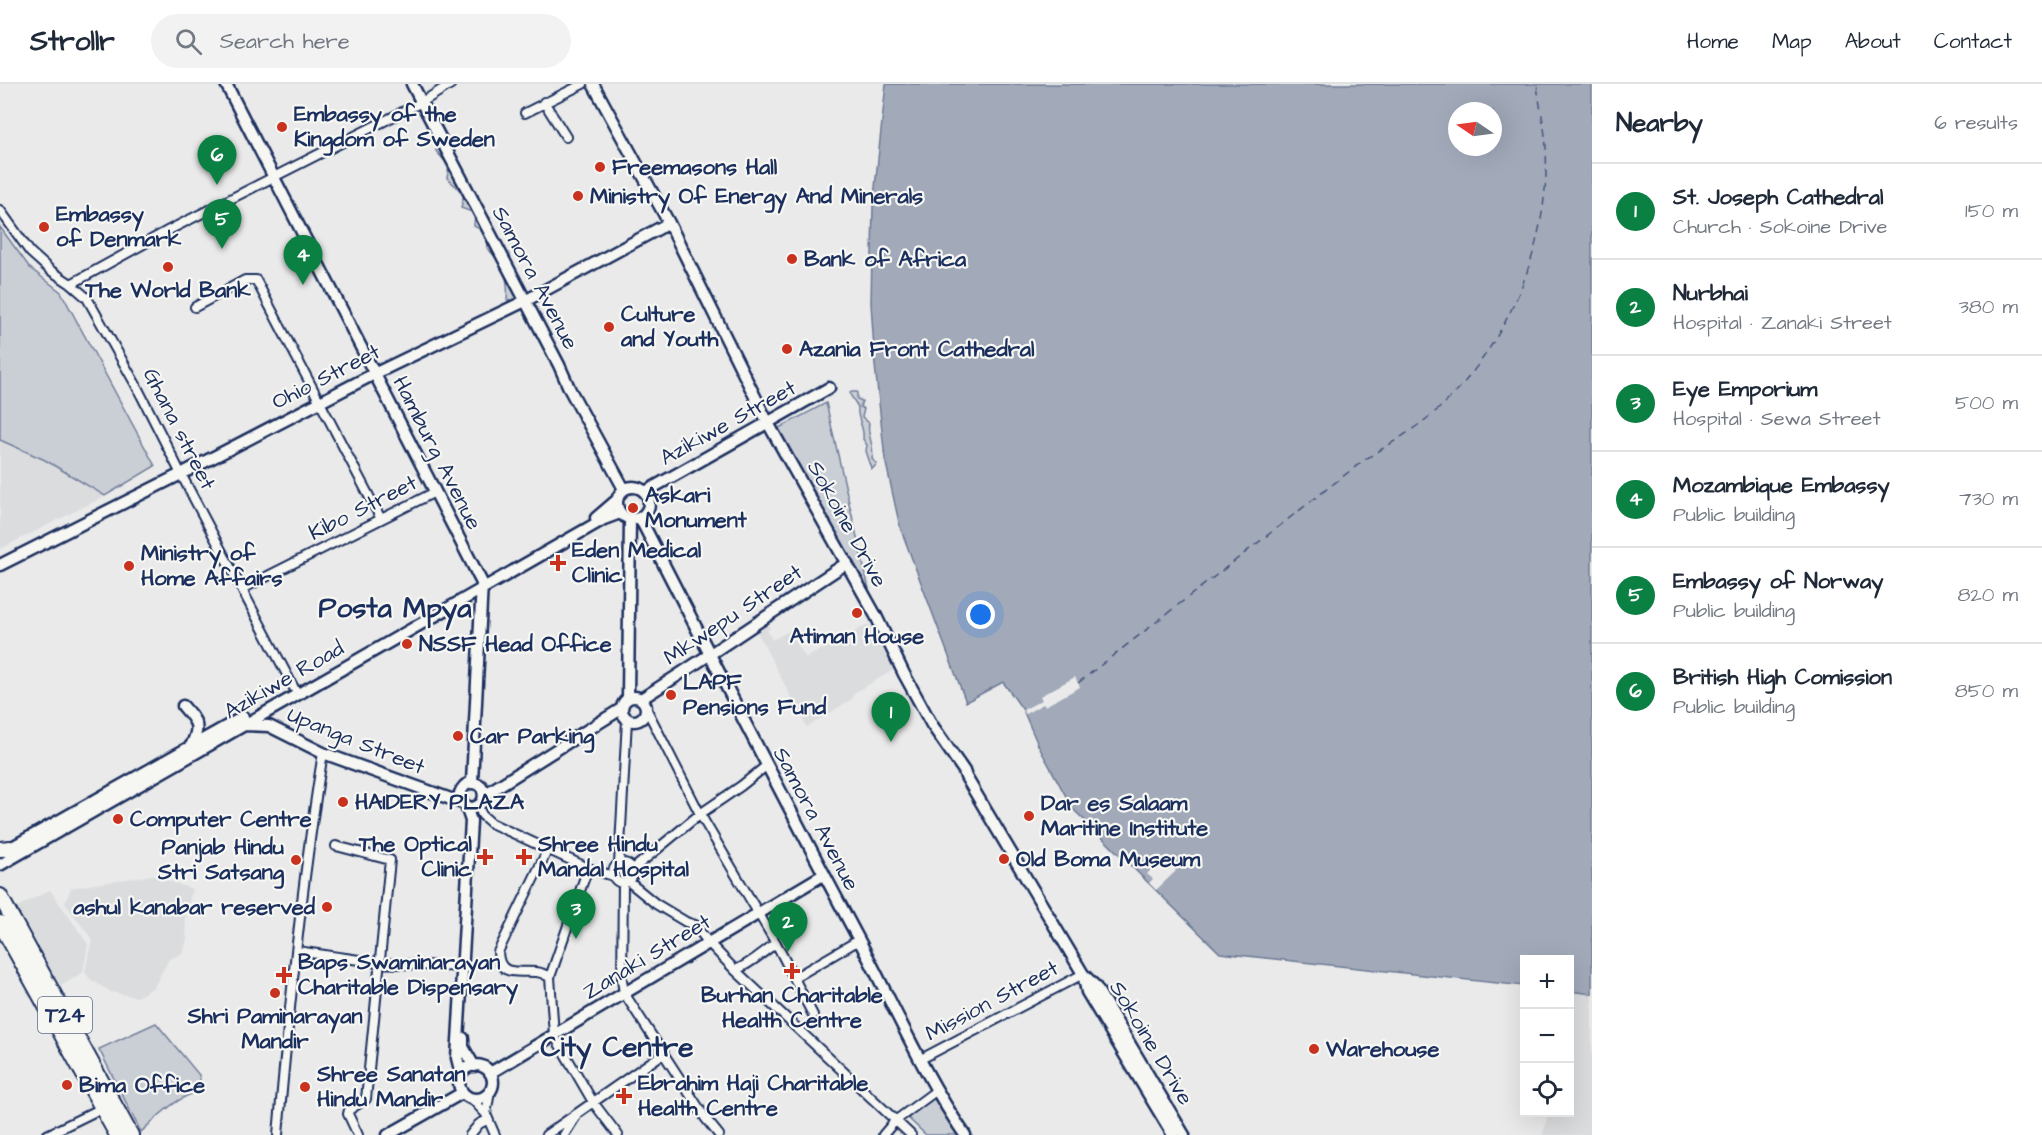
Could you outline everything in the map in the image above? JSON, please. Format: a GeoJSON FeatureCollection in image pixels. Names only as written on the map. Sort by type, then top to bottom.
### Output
{"type":"FeatureCollection","features":[{"type":"Feature","properties":{"kind":"highway","name":"T24"},"geometry":{"type":"LineString","coordinates":[[0,896],[130,1135]]}},
{"type":"Feature","properties":{"kind":"highway","name":"T24"},"geometry":{"type":"LineString","coordinates":[[0,923],[117,1135]]}},
{"type":"Feature","properties":{"kind":"street","name":"Hamburg Avenue"},"geometry":{"type":"LineString","coordinates":[[226,84],[482,585]]}},
{"type":"Feature","properties":{"kind":"street","name":"Samora Avenue"},"geometry":{"type":"LineString","coordinates":[[412,84],[570,390],[624,489]]}},
{"type":"Feature","properties":{"kind":"street"},"geometry":{"type":"LineString","coordinates":[[71,284],[169,230],[422,102],[451,84]]}},
{"type":"Feature","properties":{"kind":"street"},"geometry":{"type":"LineString","coordinates":[[525,113],[583,84]]}},
{"type":"Feature","properties":{"kind":"street","name":"Sokoine Drive"},"geometry":{"type":"LineString","coordinates":[[593,84],[669,224],[768,423],[876,616],[889,647],[932,725],[964,771],[1083,974],[1095,986],[1184,1135]]}},
{"type":"Feature","properties":{"kind":"street"},"geometry":{"type":"LineString","coordinates":[[544,102],[566,137]]}},
{"type":"Feature","properties":{"kind":"street","name":"Ghana street"},"geometry":{"type":"LineString","coordinates":[[0,210],[30,252],[87,298],[136,385],[294,688]]}},
{"type":"Feature","properties":{"kind":"street","name":"Ohio Street"},"geometry":{"type":"LineString","coordinates":[[0,565],[320,401],[525,301],[669,224]]}},
{"type":"Feature","properties":{"kind":"street"},"geometry":{"type":"LineString","coordinates":[[195,307],[244,280],[256,280],[381,519]]}},
{"type":"Feature","properties":{"kind":"street","name":"Azikiwe Street"},"geometry":{"type":"LineString","coordinates":[[645,492],[829,388]]}},
{"type":"Feature","properties":{"kind":"street"},"geometry":{"type":"LineString","coordinates":[[628,698],[630,517],[617,500],[624,489],[634,486],[645,492],[649,504],[645,515],[630,517]]}},
{"type":"Feature","properties":{"kind":"street","name":"Kibo Street"},"geometry":{"type":"LineString","coordinates":[[242,589],[435,492]]}},
{"type":"Feature","properties":{"kind":"street","name":"Azikiwe Road"},"geometry":{"type":"LineString","coordinates":[[3,850],[191,746],[272,709],[599,516],[617,500]]}},
{"type":"Feature","properties":{"kind":"street","name":"Samora Avenue"},"geometry":{"type":"LineString","coordinates":[[630,517],[711,655],[919,1060],[965,1135]]}},
{"type":"Feature","properties":{"kind":"street","name":"Azikiwe Road"},"geometry":{"type":"LineString","coordinates":[[0,865],[239,724],[294,688],[604,519],[630,517]]}},
{"type":"Feature","properties":{"kind":"street","name":"Mkwepu Street"},"geometry":{"type":"LineString","coordinates":[[627,720],[641,719],[643,703],[747,628],[846,563]]}},
{"type":"Feature","properties":{"kind":"street"},"geometry":{"type":"LineString","coordinates":[[472,782],[482,585]]}},
{"type":"Feature","properties":{"kind":"street"},"geometry":{"type":"LineString","coordinates":[[620,864],[627,720],[621,709],[623,702],[635,696],[643,703],[700,814],[776,943],[813,1015]]}},
{"type":"Feature","properties":{"kind":"street"},"geometry":{"type":"LineString","coordinates":[[183,706],[197,725],[197,734],[191,746]]}},
{"type":"Feature","properties":{"kind":"street"},"geometry":{"type":"LineString","coordinates":[[268,726],[268,718],[272,709]]}},
{"type":"Feature","properties":{"kind":"street"},"geometry":{"type":"LineString","coordinates":[[484,795],[621,709]]}},
{"type":"Feature","properties":{"kind":"street","name":"Upanga Street"},"geometry":{"type":"LineString","coordinates":[[239,724],[268,726],[323,753],[445,797],[468,803]]}},
{"type":"Feature","properties":{"kind":"street"},"geometry":{"type":"LineString","coordinates":[[278,1135],[288,1021],[311,825],[323,753]]}},
{"type":"Feature","properties":{"kind":"street"},"geometry":{"type":"LineString","coordinates":[[633,870],[700,814],[766,766]]}},
{"type":"Feature","properties":{"kind":"street"},"geometry":{"type":"LineString","coordinates":[[468,803],[482,802],[484,795],[481,786],[472,782],[466,784],[468,803],[476,820],[457,1058],[461,1074],[459,1084],[486,1117],[495,1135]]}},
{"type":"Feature","properties":{"kind":"street"},"geometry":{"type":"LineString","coordinates":[[468,803],[491,823],[588,868],[614,876],[616,880],[626,883],[656,904],[695,925],[735,970],[910,1135]]}},
{"type":"Feature","properties":{"kind":"street"},"geometry":{"type":"LineString","coordinates":[[336,846],[390,860],[366,1099],[349,1110],[348,1114],[358,1135]]}},
{"type":"Feature","properties":{"kind":"street"},"geometry":{"type":"LineString","coordinates":[[548,849],[502,943],[498,957],[505,970],[510,972],[539,972],[550,977]]}},
{"type":"Feature","properties":{"kind":"street"},"geometry":{"type":"LineString","coordinates":[[614,876],[614,868],[625,863],[633,870],[634,875],[626,883],[622,980],[624,993],[706,1119],[719,1135]]}},
{"type":"Feature","properties":{"kind":"street"},"geometry":{"type":"LineString","coordinates":[[588,868],[550,977],[554,1035],[593,1102],[618,1135]]}},
{"type":"Feature","properties":{"kind":"street","name":"Zanaki Street"},"geometry":{"type":"LineString","coordinates":[[490,1073],[824,875]]}},
{"type":"Feature","properties":{"kind":"street"},"geometry":{"type":"LineString","coordinates":[[794,978],[859,940]]}},
{"type":"Feature","properties":{"kind":"street"},"geometry":{"type":"LineString","coordinates":[[735,970],[746,966],[776,943]]}},
{"type":"Feature","properties":{"kind":"street"},"geometry":{"type":"LineString","coordinates":[[297,951],[380,963],[464,967]]}},
{"type":"Feature","properties":{"kind":"street"},"geometry":{"type":"LineString","coordinates":[[464,967],[463,1047],[474,1065]]}},
{"type":"Feature","properties":{"kind":"street","name":"Sokoine Drive"},"geometry":{"type":"LineString","coordinates":[[1083,974],[1088,992],[1173,1135]]}},
{"type":"Feature","properties":{"kind":"street","name":"Mission Street"},"geometry":{"type":"LineString","coordinates":[[919,1060],[1083,974]]}},
{"type":"Feature","properties":{"kind":"street"},"geometry":{"type":"LineString","coordinates":[[546,1135],[664,1053]]}},
{"type":"Feature","properties":{"kind":"street"},"geometry":{"type":"LineString","coordinates":[[461,1074],[474,1065],[490,1073],[493,1082],[486,1117],[470,1135]]}},
{"type":"Feature","properties":{"kind":"street"},"geometry":{"type":"LineString","coordinates":[[883,1135],[895,1121],[937,1090]]}},
{"type":"Feature","properties":{"kind":"street"},"geometry":{"type":"LineString","coordinates":[[388,1135],[467,1096],[482,1098],[490,1092]]}},
{"type":"Feature","properties":{"kind":"street"},"geometry":{"type":"LineString","coordinates":[[47,1135],[102,1108]]}},
{"type":"Feature","properties":{"kind":"street"},"geometry":{"type":"LineString","coordinates":[[564,1135],[579,1112]]}},
{"type":"Feature","properties":{"kind":"shaded area"},"geometry":{"type":"Polygon","coordinates":[[[428,112],[433,112],[452,149],[454,164],[465,173],[468,192],[478,194],[480,212],[490,218],[494,235],[526,293],[518,303],[507,300],[504,272],[498,260],[487,248],[489,234],[474,226],[475,213],[461,208],[464,194],[447,178],[449,166],[436,151],[438,134],[427,126],[428,112]]]}},
{"type":"Feature","properties":{"kind":"shaded area"},"geometry":{"type":"Polygon","coordinates":[[[0,227],[30,268],[61,292],[155,466],[105,496],[45,460],[0,440],[0,227]]]}},
{"type":"Feature","properties":{"kind":"shaded area"},"geometry":{"type":"Polygon","coordinates":[[[850,392],[857,392],[857,399],[862,401],[860,407],[864,409],[862,417],[869,423],[872,459],[877,464],[872,469],[866,451],[867,445],[863,439],[858,407],[850,392]]]}},
{"type":"Feature","properties":{"kind":"shaded area"},"geometry":{"type":"Polygon","coordinates":[[[826,403],[872,602],[775,430],[826,403]]]}},
{"type":"Feature","properties":{"kind":"shaded area"},"geometry":{"type":"Polygon","coordinates":[[[0,440],[44,460],[105,496],[0,549],[0,440]]]}},
{"type":"Feature","properties":{"kind":"shaded area"},"geometry":{"type":"Polygon","coordinates":[[[767,624],[772,640],[789,631],[806,658],[869,624],[895,669],[854,693],[852,699],[807,727],[756,630],[767,624]]]}},
{"type":"Feature","properties":{"kind":"shaded area"},"geometry":{"type":"Polygon","coordinates":[[[152,875],[192,889],[185,919],[187,939],[184,950],[181,954],[169,959],[154,987],[137,997],[111,992],[90,979],[85,972],[92,939],[65,903],[71,888],[152,875]]]}},
{"type":"Feature","properties":{"kind":"shaded area"},"geometry":{"type":"Polygon","coordinates":[[[50,890],[88,944],[83,972],[60,987],[17,907],[50,890]]]}},
{"type":"Feature","properties":{"kind":"shaded area"},"geometry":{"type":"Polygon","coordinates":[[[1574,992],[1592,994],[1592,1135],[1543,1135],[1547,1117],[1574,1117],[1574,992]]]}},
{"type":"Feature","properties":{"kind":"shaded area"},"geometry":{"type":"Polygon","coordinates":[[[156,1023],[199,1075],[202,1090],[177,1102],[141,1132],[99,1049],[156,1023]]]}},
{"type":"Feature","properties":{"kind":"shaded area"},"geometry":{"type":"Polygon","coordinates":[[[935,1094],[961,1135],[926,1135],[906,1116],[935,1094]]]}},
{"type":"Feature","properties":{"kind":"water"},"geometry":{"type":"Polygon","coordinates":[[[886,84],[1592,84],[1592,994],[1574,992],[1574,955],[1520,955],[1520,986],[1220,953],[1073,809],[1039,747],[1023,710],[1003,682],[966,702],[900,527],[885,459],[871,303],[873,206],[886,84]]]}},
{"type":"Feature","properties":{"kind":"pier"},"geometry":{"type":"Polygon","coordinates":[[[1075,677],[1080,687],[1025,714],[1023,710],[1042,700],[1040,696],[1075,677]]]}},
{"type":"Feature","properties":{"kind":"pier"},"geometry":{"type":"Polygon","coordinates":[[[1162,858],[1176,871],[1156,890],[1149,883],[1153,879],[1147,874],[1162,858]]]}},
{"type":"Feature","properties":{"kind":"ferry route"},"geometry":{"type":"LineString","coordinates":[[1078,683],[1364,460],[1432,414],[1452,396],[1474,370],[1510,312],[1524,281],[1542,215],[1546,181],[1546,147],[1537,84]]}},
{"type":"Feature","properties":{"kind":"place","name":"Embassy of the Kingdom of Sweden"},"geometry":{"type":"Point","coordinates":[282,127]}},
{"type":"Feature","properties":{"kind":"place","name":"Freemasons Hall"},"geometry":{"type":"Point","coordinates":[600,167]}},
{"type":"Feature","properties":{"kind":"place","name":"British High Comission"},"geometry":{"type":"Point","coordinates":[217,185]}},
{"type":"Feature","properties":{"kind":"place","name":"Ministry Of Energy And Minerals"},"geometry":{"type":"Point","coordinates":[578,196]}},
{"type":"Feature","properties":{"kind":"place","name":"Embassy of Denmark"},"geometry":{"type":"Point","coordinates":[44,227]}},
{"type":"Feature","properties":{"kind":"place","name":"Embassy of Norway"},"geometry":{"type":"Point","coordinates":[222,249]}},
{"type":"Feature","properties":{"kind":"place","name":"Bank of Africa"},"geometry":{"type":"Point","coordinates":[792,259]}},
{"type":"Feature","properties":{"kind":"place","name":"The World Bank"},"geometry":{"type":"Point","coordinates":[168,267]}},
{"type":"Feature","properties":{"kind":"place","name":"Mozambique Embassy"},"geometry":{"type":"Point","coordinates":[303,285]}},
{"type":"Feature","properties":{"kind":"place","name":"Culture and Youth"},"geometry":{"type":"Point","coordinates":[609,327]}},
{"type":"Feature","properties":{"kind":"place","name":"Azania Front Cathedral"},"geometry":{"type":"Point","coordinates":[787,349]}},
{"type":"Feature","properties":{"kind":"place","name":"Askari Monument"},"geometry":{"type":"Point","coordinates":[633,508]}},
{"type":"Feature","properties":{"kind":"place","name":"Eden Medical Clinic"},"geometry":{"type":"Point","coordinates":[558,563]}},
{"type":"Feature","properties":{"kind":"place","name":"Ministry of Home Affairs"},"geometry":{"type":"Point","coordinates":[129,566]}},
{"type":"Feature","properties":{"kind":"place","name":"Atiman House"},"geometry":{"type":"Point","coordinates":[857,613]}},
{"type":"Feature","properties":{"kind":"place","name":"NSSF Head Office"},"geometry":{"type":"Point","coordinates":[407,644]}},
{"type":"Feature","properties":{"kind":"place","name":"LAPF Pensions Fund"},"geometry":{"type":"Point","coordinates":[671,695]}},
{"type":"Feature","properties":{"kind":"place","name":"Car Parking"},"geometry":{"type":"Point","coordinates":[458,736]}},
{"type":"Feature","properties":{"kind":"place","name":"St. Joseph Cathedral"},"geometry":{"type":"Point","coordinates":[891,742]}},
{"type":"Feature","properties":{"kind":"place","name":"HAIDERY PLAZA"},"geometry":{"type":"Point","coordinates":[343,802]}},
{"type":"Feature","properties":{"kind":"place","name":"Dar es Salaam Maritine Institute"},"geometry":{"type":"Point","coordinates":[1029,816]}},
{"type":"Feature","properties":{"kind":"place","name":"Computer Centre"},"geometry":{"type":"Point","coordinates":[118,819]}},
{"type":"Feature","properties":{"kind":"place","name":"The Optical Clinic"},"geometry":{"type":"Point","coordinates":[485,857]}},
{"type":"Feature","properties":{"kind":"place","name":"Shree Hindu Mandal Hospital"},"geometry":{"type":"Point","coordinates":[524,857]}},
{"type":"Feature","properties":{"kind":"place","name":"Old Boma Museum"},"geometry":{"type":"Point","coordinates":[1004,859]}},
{"type":"Feature","properties":{"kind":"place","name":"Panjab Hindu Stri Satsang"},"geometry":{"type":"Point","coordinates":[296,860]}},
{"type":"Feature","properties":{"kind":"place","name":"ashul kanabar reserved"},"geometry":{"type":"Point","coordinates":[327,907]}},
{"type":"Feature","properties":{"kind":"place","name":"Eye Emporium"},"geometry":{"type":"Point","coordinates":[576,939]}},
{"type":"Feature","properties":{"kind":"place","name":"Nurbhai"},"geometry":{"type":"Point","coordinates":[788,952]}},
{"type":"Feature","properties":{"kind":"place","name":"Burhan Charitable Health Centre"},"geometry":{"type":"Point","coordinates":[792,971]}},
{"type":"Feature","properties":{"kind":"place","name":"Baps Swaminarayan Charitable Dispensary"},"geometry":{"type":"Point","coordinates":[284,975]}},
{"type":"Feature","properties":{"kind":"place","name":"Shri Paminarayan Mandir"},"geometry":{"type":"Point","coordinates":[275,993]}},
{"type":"Feature","properties":{"kind":"place","name":"Warehouse"},"geometry":{"type":"Point","coordinates":[1314,1049]}},
{"type":"Feature","properties":{"kind":"place","name":"Bima Office"},"geometry":{"type":"Point","coordinates":[67,1085]}},
{"type":"Feature","properties":{"kind":"place","name":"Shree Sanatan Hindu Mandir"},"geometry":{"type":"Point","coordinates":[305,1087]}},
{"type":"Feature","properties":{"kind":"place","name":"Ebrahim Haji Charitable Health Centre"},"geometry":{"type":"Point","coordinates":[624,1096]}},
{"type":"Feature","properties":{"kind":"district","name":"Posta Mpya"},"geometry":{"type":"Point","coordinates":[395,608]}},
{"type":"Feature","properties":{"kind":"district","name":"City Centre"},"geometry":{"type":"Point","coordinates":[617,1047]}}]}
